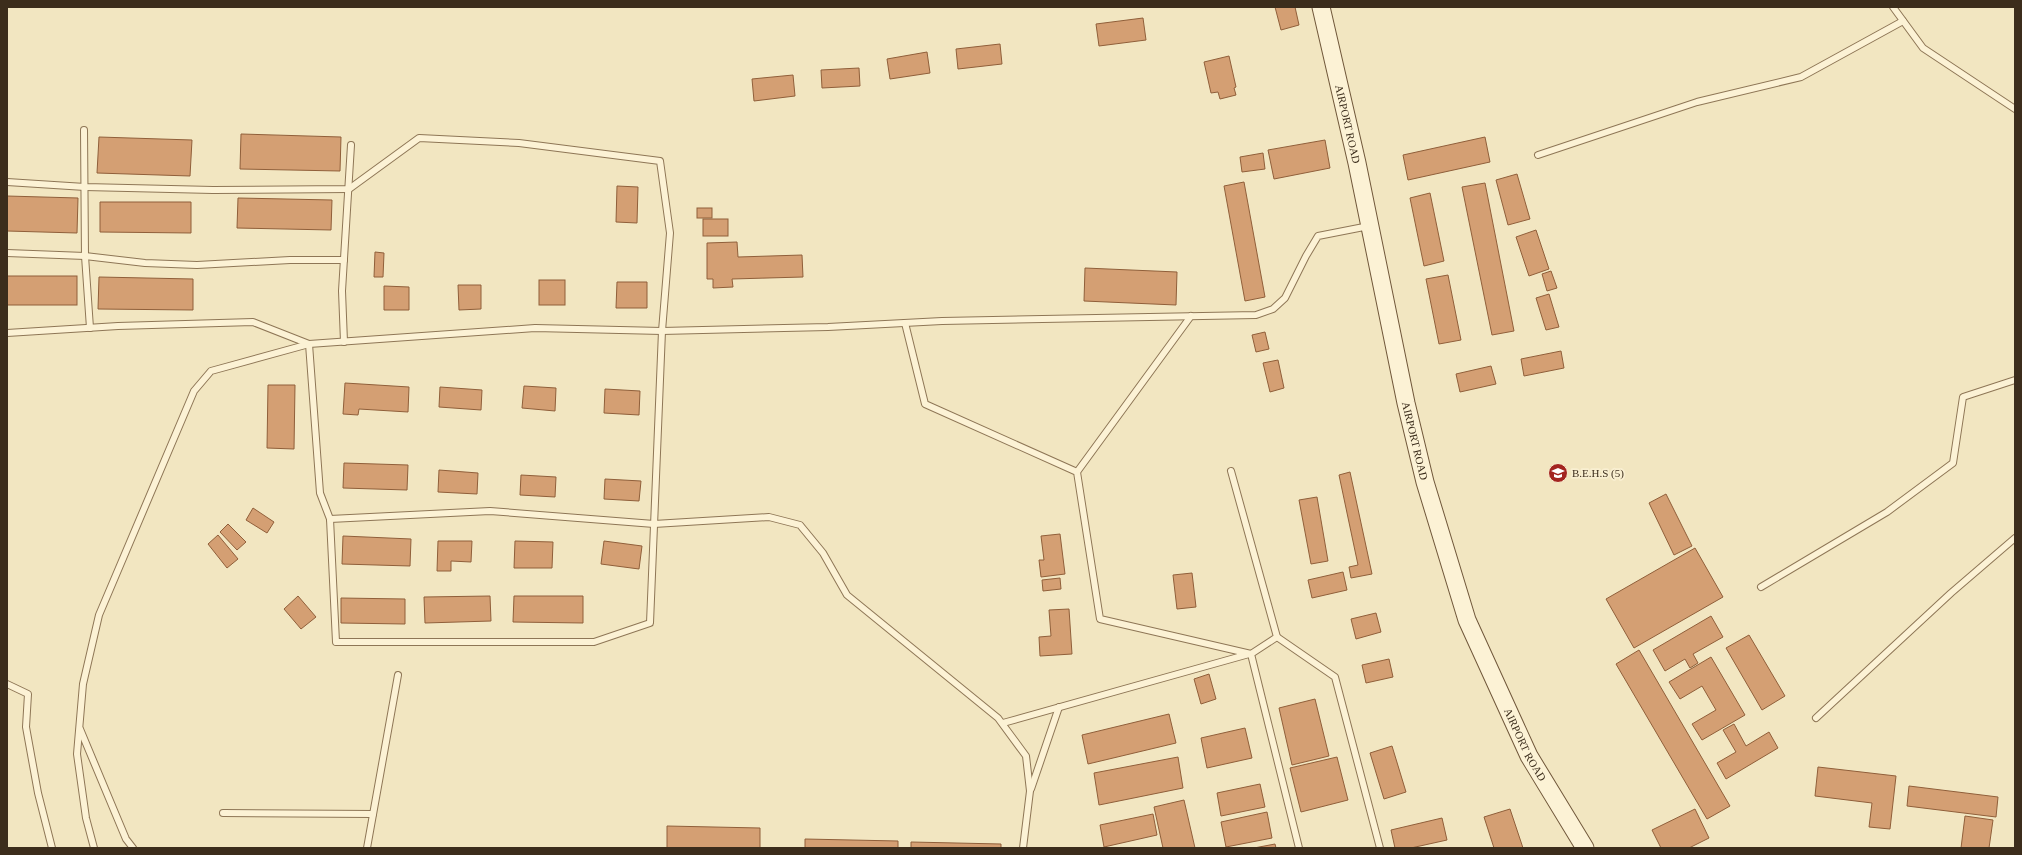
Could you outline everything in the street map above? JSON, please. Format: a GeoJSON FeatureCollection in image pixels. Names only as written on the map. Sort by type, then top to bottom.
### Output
{"type":"FeatureCollection","features":[{"type":"Feature","properties":{"kind":"main road","name":"AIRPORT ROAD"},"geometry":{"type":"LineString","coordinates":[[1321,7],[1370,226],[1406,403],[1425,482],[1467,620],[1529,756],[1585,848]]}},
{"type":"Feature","properties":{"kind":"lane"},"geometry":{"type":"LineString","coordinates":[[1893,7],[1923,48],[2015,109]]}},
{"type":"Feature","properties":{"kind":"lane"},"geometry":{"type":"LineString","coordinates":[[1538,155],[1697,102],[1801,77],[1903,21]]}},
{"type":"Feature","properties":{"kind":"lane"},"geometry":{"type":"LineString","coordinates":[[84,130],[85,256],[90,328]]}},
{"type":"Feature","properties":{"kind":"lane"},"geometry":{"type":"LineString","coordinates":[[7,182],[85,187],[213,190],[349,189],[418,138],[519,143],[660,161],[670,233],[662,331],[650,623],[594,642],[336,642],[330,519],[320,493],[309,344]]}},
{"type":"Feature","properties":{"kind":"lane"},"geometry":{"type":"LineString","coordinates":[[344,342],[342,291],[352,144]]}},
{"type":"Feature","properties":{"kind":"lane"},"geometry":{"type":"LineString","coordinates":[[94,848],[86,818],[77,754],[83,684],[99,615],[194,391],[211,372],[309,344],[535,328],[662,331],[905,323],[1256,315],[1272,309],[1285,298],[1318,236],[1370,226]]}},
{"type":"Feature","properties":{"kind":"lane"},"geometry":{"type":"LineString","coordinates":[[7,253],[85,256],[145,263],[216,266],[290,260],[344,260]]}},
{"type":"Feature","properties":{"kind":"lane"},"geometry":{"type":"LineString","coordinates":[[1191,316],[1077,472],[1100,619],[1251,654]]}},
{"type":"Feature","properties":{"kind":"lane"},"geometry":{"type":"LineString","coordinates":[[7,333],[90,328],[253,322],[309,344]]}},
{"type":"Feature","properties":{"kind":"lane"},"geometry":{"type":"LineString","coordinates":[[905,323],[925,404],[1077,472]]}},
{"type":"Feature","properties":{"kind":"lane"},"geometry":{"type":"LineString","coordinates":[[1761,587],[1887,512],[1952,463],[1963,397],[2015,380]]}},
{"type":"Feature","properties":{"kind":"lane"},"geometry":{"type":"LineString","coordinates":[[1231,470],[1277,638],[1335,678],[1380,848]]}},
{"type":"Feature","properties":{"kind":"lane"},"geometry":{"type":"LineString","coordinates":[[330,519],[490,511],[654,524],[769,517],[800,525],[823,553],[848,595],[998,718],[1026,756],[1030,791],[1024,848]]}},
{"type":"Feature","properties":{"kind":"lane"},"geometry":{"type":"LineString","coordinates":[[1816,718],[1951,593],[2015,538]]}},
{"type":"Feature","properties":{"kind":"lane"},"geometry":{"type":"LineString","coordinates":[[1002,723],[1251,654],[1277,638]]}},
{"type":"Feature","properties":{"kind":"lane"},"geometry":{"type":"LineString","coordinates":[[1251,654],[1299,848]]}},
{"type":"Feature","properties":{"kind":"lane"},"geometry":{"type":"LineString","coordinates":[[367,848],[398,675]]}},
{"type":"Feature","properties":{"kind":"lane"},"geometry":{"type":"LineString","coordinates":[[7,684],[28,694],[26,727],[38,793],[52,848]]}},
{"type":"Feature","properties":{"kind":"lane"},"geometry":{"type":"LineString","coordinates":[[1030,791],[1059,708]]}},
{"type":"Feature","properties":{"kind":"lane"},"geometry":{"type":"LineString","coordinates":[[79,728],[126,839],[133,848]]}},
{"type":"Feature","properties":{"kind":"lane"},"geometry":{"type":"LineString","coordinates":[[223,813],[373,814]]}},
{"type":"Feature","properties":{"kind":"building"},"geometry":{"type":"Polygon","coordinates":[[[1275,7],[1295,7],[1299,25],[1281,30],[1275,7]]]}},
{"type":"Feature","properties":{"kind":"building"},"geometry":{"type":"Polygon","coordinates":[[[1143,18],[1146,40],[1099,46],[1096,24],[1143,18]]]}},
{"type":"Feature","properties":{"kind":"building"},"geometry":{"type":"Polygon","coordinates":[[[1000,44],[1002,64],[958,69],[956,49],[1000,44]]]}},
{"type":"Feature","properties":{"kind":"building"},"geometry":{"type":"Polygon","coordinates":[[[927,52],[930,73],[890,79],[887,59],[927,52]]]}},
{"type":"Feature","properties":{"kind":"building"},"geometry":{"type":"Polygon","coordinates":[[[1229,56],[1236,87],[1234,88],[1236,95],[1220,99],[1218,92],[1211,93],[1204,62],[1229,56]]]}},
{"type":"Feature","properties":{"kind":"building"},"geometry":{"type":"Polygon","coordinates":[[[859,68],[860,86],[822,88],[821,70],[859,68]]]}},
{"type":"Feature","properties":{"kind":"building"},"geometry":{"type":"Polygon","coordinates":[[[793,75],[795,96],[754,101],[752,79],[793,75]]]}},
{"type":"Feature","properties":{"kind":"building"},"geometry":{"type":"Polygon","coordinates":[[[241,134],[341,137],[340,171],[240,169],[241,134]]]}},
{"type":"Feature","properties":{"kind":"building"},"geometry":{"type":"Polygon","coordinates":[[[99,137],[192,140],[190,176],[97,173],[99,137]]]}},
{"type":"Feature","properties":{"kind":"building"},"geometry":{"type":"Polygon","coordinates":[[[1485,137],[1490,162],[1408,180],[1403,155],[1485,137]]]}},
{"type":"Feature","properties":{"kind":"building"},"geometry":{"type":"Polygon","coordinates":[[[1325,140],[1330,168],[1274,179],[1268,150],[1325,140]]]}},
{"type":"Feature","properties":{"kind":"building"},"geometry":{"type":"Polygon","coordinates":[[[1263,153],[1265,169],[1242,172],[1240,157],[1263,153]]]}},
{"type":"Feature","properties":{"kind":"building"},"geometry":{"type":"Polygon","coordinates":[[[1517,174],[1530,219],[1508,225],[1496,180],[1517,174]]]}},
{"type":"Feature","properties":{"kind":"building"},"geometry":{"type":"Polygon","coordinates":[[[1244,182],[1265,297],[1245,301],[1224,186],[1244,182]]]}},
{"type":"Feature","properties":{"kind":"building"},"geometry":{"type":"Polygon","coordinates":[[[1485,183],[1514,331],[1492,335],[1462,187],[1485,183]]]}},
{"type":"Feature","properties":{"kind":"building"},"geometry":{"type":"Polygon","coordinates":[[[617,186],[638,187],[637,223],[616,222],[617,186]]]}},
{"type":"Feature","properties":{"kind":"building"},"geometry":{"type":"Polygon","coordinates":[[[1430,193],[1444,261],[1424,266],[1410,198],[1430,193]]]}},
{"type":"Feature","properties":{"kind":"building"},"geometry":{"type":"Polygon","coordinates":[[[7,196],[78,198],[77,233],[7,231],[7,196]]]}},
{"type":"Feature","properties":{"kind":"building"},"geometry":{"type":"Polygon","coordinates":[[[238,198],[332,200],[331,230],[237,228],[238,198]]]}},
{"type":"Feature","properties":{"kind":"building"},"geometry":{"type":"Polygon","coordinates":[[[100,202],[191,202],[191,233],[100,232],[100,202]]]}},
{"type":"Feature","properties":{"kind":"building"},"geometry":{"type":"Polygon","coordinates":[[[697,208],[712,208],[712,218],[697,218],[697,208]]]}},
{"type":"Feature","properties":{"kind":"building"},"geometry":{"type":"Polygon","coordinates":[[[703,219],[728,219],[728,236],[703,236],[703,219]]]}},
{"type":"Feature","properties":{"kind":"building"},"geometry":{"type":"Polygon","coordinates":[[[1536,230],[1549,269],[1529,276],[1516,237],[1536,230]]]}},
{"type":"Feature","properties":{"kind":"building"},"geometry":{"type":"Polygon","coordinates":[[[737,242],[738,257],[802,255],[803,277],[732,279],[733,287],[713,288],[713,279],[707,279],[707,243],[737,242]]]}},
{"type":"Feature","properties":{"kind":"building"},"geometry":{"type":"Polygon","coordinates":[[[375,252],[384,253],[383,277],[374,277],[375,252]]]}},
{"type":"Feature","properties":{"kind":"building"},"geometry":{"type":"Polygon","coordinates":[[[1085,268],[1177,272],[1176,305],[1084,301],[1085,268]]]}},
{"type":"Feature","properties":{"kind":"building"},"geometry":{"type":"Polygon","coordinates":[[[1551,271],[1557,288],[1547,291],[1542,274],[1551,271]]]}},
{"type":"Feature","properties":{"kind":"building"},"geometry":{"type":"Polygon","coordinates":[[[1448,275],[1461,340],[1439,344],[1426,279],[1448,275]]]}},
{"type":"Feature","properties":{"kind":"building"},"geometry":{"type":"Polygon","coordinates":[[[7,276],[77,276],[77,305],[7,305],[7,276]]]}},
{"type":"Feature","properties":{"kind":"building"},"geometry":{"type":"Polygon","coordinates":[[[99,277],[193,279],[193,310],[98,309],[99,277]]]}},
{"type":"Feature","properties":{"kind":"building"},"geometry":{"type":"Polygon","coordinates":[[[539,280],[565,280],[565,305],[539,305],[539,280]]]}},
{"type":"Feature","properties":{"kind":"building"},"geometry":{"type":"Polygon","coordinates":[[[617,282],[647,282],[647,308],[616,308],[617,282]]]}},
{"type":"Feature","properties":{"kind":"building"},"geometry":{"type":"Polygon","coordinates":[[[458,285],[481,285],[481,309],[459,310],[458,285]]]}},
{"type":"Feature","properties":{"kind":"building"},"geometry":{"type":"Polygon","coordinates":[[[384,286],[409,287],[409,310],[384,310],[384,286]]]}},
{"type":"Feature","properties":{"kind":"building"},"geometry":{"type":"Polygon","coordinates":[[[1549,294],[1559,327],[1546,330],[1536,298],[1549,294]]]}},
{"type":"Feature","properties":{"kind":"building"},"geometry":{"type":"Polygon","coordinates":[[[1265,332],[1269,349],[1256,352],[1252,335],[1265,332]]]}},
{"type":"Feature","properties":{"kind":"building"},"geometry":{"type":"Polygon","coordinates":[[[1561,351],[1564,368],[1524,376],[1521,359],[1561,351]]]}},
{"type":"Feature","properties":{"kind":"building"},"geometry":{"type":"Polygon","coordinates":[[[1278,360],[1284,388],[1270,392],[1263,363],[1278,360]]]}},
{"type":"Feature","properties":{"kind":"building"},"geometry":{"type":"Polygon","coordinates":[[[1491,366],[1496,384],[1460,392],[1456,374],[1491,366]]]}},
{"type":"Feature","properties":{"kind":"building"},"geometry":{"type":"Polygon","coordinates":[[[345,383],[409,387],[408,412],[359,409],[358,415],[343,414],[345,383]]]}},
{"type":"Feature","properties":{"kind":"building"},"geometry":{"type":"Polygon","coordinates":[[[268,385],[295,385],[294,449],[267,448],[268,385]]]}},
{"type":"Feature","properties":{"kind":"building"},"geometry":{"type":"Polygon","coordinates":[[[524,386],[556,388],[555,411],[522,408],[524,386]]]}},
{"type":"Feature","properties":{"kind":"building"},"geometry":{"type":"Polygon","coordinates":[[[440,387],[482,390],[481,410],[439,407],[440,387]]]}},
{"type":"Feature","properties":{"kind":"building"},"geometry":{"type":"Polygon","coordinates":[[[605,389],[640,391],[639,415],[604,413],[605,389]]]}},
{"type":"Feature","properties":{"kind":"building"},"geometry":{"type":"Polygon","coordinates":[[[344,463],[408,465],[407,490],[343,488],[344,463]]]}},
{"type":"Feature","properties":{"kind":"building"},"geometry":{"type":"Polygon","coordinates":[[[439,470],[478,473],[477,494],[438,492],[439,470]]]}},
{"type":"Feature","properties":{"kind":"building"},"geometry":{"type":"Polygon","coordinates":[[[1350,472],[1372,574],[1351,578],[1349,567],[1358,565],[1339,475],[1350,472]]]}},
{"type":"Feature","properties":{"kind":"building"},"geometry":{"type":"Polygon","coordinates":[[[521,475],[556,477],[555,497],[520,495],[521,475]]]}},
{"type":"Feature","properties":{"kind":"building"},"geometry":{"type":"Polygon","coordinates":[[[605,479],[641,481],[639,501],[604,499],[605,479]]]}},
{"type":"Feature","properties":{"kind":"building"},"geometry":{"type":"Polygon","coordinates":[[[1666,494],[1692,546],[1674,555],[1649,503],[1666,494]]]}},
{"type":"Feature","properties":{"kind":"building"},"geometry":{"type":"Polygon","coordinates":[[[1317,497],[1328,561],[1311,564],[1299,500],[1317,497]]]}},
{"type":"Feature","properties":{"kind":"building"},"geometry":{"type":"Polygon","coordinates":[[[253,508],[274,522],[267,533],[246,520],[253,508]]]}},
{"type":"Feature","properties":{"kind":"building"},"geometry":{"type":"Polygon","coordinates":[[[228,524],[246,542],[237,550],[220,532],[228,524]]]}},
{"type":"Feature","properties":{"kind":"building"},"geometry":{"type":"Polygon","coordinates":[[[1060,534],[1065,574],[1041,577],[1039,560],[1044,560],[1041,536],[1060,534]]]}},
{"type":"Feature","properties":{"kind":"building"},"geometry":{"type":"Polygon","coordinates":[[[218,535],[238,559],[227,568],[208,544],[218,535]]]}},
{"type":"Feature","properties":{"kind":"building"},"geometry":{"type":"Polygon","coordinates":[[[343,536],[411,539],[410,566],[342,564],[343,536]]]}},
{"type":"Feature","properties":{"kind":"building"},"geometry":{"type":"Polygon","coordinates":[[[438,541],[472,541],[471,562],[451,561],[451,571],[437,571],[438,541]]]}},
{"type":"Feature","properties":{"kind":"building"},"geometry":{"type":"Polygon","coordinates":[[[515,541],[553,542],[552,568],[514,568],[515,541]]]}},
{"type":"Feature","properties":{"kind":"building"},"geometry":{"type":"Polygon","coordinates":[[[604,541],[642,546],[639,569],[601,564],[604,541]]]}},
{"type":"Feature","properties":{"kind":"building"},"geometry":{"type":"Polygon","coordinates":[[[1695,548],[1723,597],[1634,648],[1606,599],[1695,548]]]}},
{"type":"Feature","properties":{"kind":"building"},"geometry":{"type":"Polygon","coordinates":[[[1343,572],[1347,590],[1312,598],[1308,580],[1343,572]]]}},
{"type":"Feature","properties":{"kind":"building"},"geometry":{"type":"Polygon","coordinates":[[[1192,573],[1196,607],[1177,609],[1173,575],[1192,573]]]}},
{"type":"Feature","properties":{"kind":"building"},"geometry":{"type":"Polygon","coordinates":[[[1060,578],[1061,589],[1043,591],[1042,580],[1060,578]]]}},
{"type":"Feature","properties":{"kind":"building"},"geometry":{"type":"Polygon","coordinates":[[[298,596],[316,617],[301,629],[284,609],[298,596]]]}},
{"type":"Feature","properties":{"kind":"building"},"geometry":{"type":"Polygon","coordinates":[[[490,596],[491,621],[425,623],[424,597],[490,596]]]}},
{"type":"Feature","properties":{"kind":"building"},"geometry":{"type":"Polygon","coordinates":[[[514,596],[583,596],[583,623],[513,622],[514,596]]]}},
{"type":"Feature","properties":{"kind":"building"},"geometry":{"type":"Polygon","coordinates":[[[341,598],[405,599],[405,624],[341,623],[341,598]]]}},
{"type":"Feature","properties":{"kind":"building"},"geometry":{"type":"Polygon","coordinates":[[[1069,609],[1072,654],[1040,656],[1039,637],[1051,636],[1049,610],[1069,609]]]}},
{"type":"Feature","properties":{"kind":"building"},"geometry":{"type":"Polygon","coordinates":[[[1376,613],[1381,632],[1356,639],[1351,619],[1376,613]]]}},
{"type":"Feature","properties":{"kind":"building"},"geometry":{"type":"Polygon","coordinates":[[[1711,616],[1723,637],[1693,654],[1698,663],[1690,668],[1685,659],[1665,671],[1653,650],[1711,616]]]}},
{"type":"Feature","properties":{"kind":"building"},"geometry":{"type":"Polygon","coordinates":[[[1749,635],[1785,696],[1762,710],[1726,648],[1749,635]]]}},
{"type":"Feature","properties":{"kind":"building"},"geometry":{"type":"Polygon","coordinates":[[[1639,650],[1730,806],[1707,819],[1616,664],[1639,650]]]}},
{"type":"Feature","properties":{"kind":"building"},"geometry":{"type":"Polygon","coordinates":[[[1711,657],[1745,715],[1702,740],[1692,724],[1716,710],[1702,686],[1680,699],[1669,682],[1711,657]]]}},
{"type":"Feature","properties":{"kind":"building"},"geometry":{"type":"Polygon","coordinates":[[[1389,659],[1393,677],[1366,683],[1362,665],[1389,659]]]}},
{"type":"Feature","properties":{"kind":"building"},"geometry":{"type":"Polygon","coordinates":[[[1209,674],[1216,699],[1201,704],[1194,679],[1209,674]]]}},
{"type":"Feature","properties":{"kind":"building"},"geometry":{"type":"Polygon","coordinates":[[[1315,699],[1329,756],[1292,765],[1279,708],[1315,699]]]}},
{"type":"Feature","properties":{"kind":"building"},"geometry":{"type":"Polygon","coordinates":[[[1169,714],[1176,743],[1088,764],[1082,735],[1169,714]]]}},
{"type":"Feature","properties":{"kind":"building"},"geometry":{"type":"Polygon","coordinates":[[[1734,724],[1746,746],[1769,732],[1778,748],[1726,779],[1717,763],[1736,752],[1723,730],[1734,724]]]}},
{"type":"Feature","properties":{"kind":"building"},"geometry":{"type":"Polygon","coordinates":[[[1245,728],[1252,758],[1207,768],[1201,738],[1245,728]]]}},
{"type":"Feature","properties":{"kind":"building"},"geometry":{"type":"Polygon","coordinates":[[[1392,746],[1406,792],[1384,799],[1370,753],[1392,746]]]}},
{"type":"Feature","properties":{"kind":"building"},"geometry":{"type":"Polygon","coordinates":[[[1178,757],[1183,788],[1099,805],[1094,773],[1178,757]]]}},
{"type":"Feature","properties":{"kind":"building"},"geometry":{"type":"Polygon","coordinates":[[[1337,757],[1348,800],[1301,812],[1290,768],[1337,757]]]}},
{"type":"Feature","properties":{"kind":"building"},"geometry":{"type":"Polygon","coordinates":[[[1818,767],[1896,776],[1890,829],[1869,827],[1872,803],[1815,796],[1818,767]]]}},
{"type":"Feature","properties":{"kind":"building"},"geometry":{"type":"Polygon","coordinates":[[[1260,784],[1265,807],[1221,816],[1217,793],[1260,784]]]}},
{"type":"Feature","properties":{"kind":"building"},"geometry":{"type":"Polygon","coordinates":[[[1909,786],[1998,797],[1996,817],[1907,806],[1909,786]]]}},
{"type":"Feature","properties":{"kind":"building"},"geometry":{"type":"Polygon","coordinates":[[[1184,800],[1195,848],[1163,848],[1154,807],[1184,800]]]}},
{"type":"Feature","properties":{"kind":"building"},"geometry":{"type":"Polygon","coordinates":[[[1510,809],[1523,848],[1494,848],[1484,817],[1510,809]]]}},
{"type":"Feature","properties":{"kind":"building"},"geometry":{"type":"Polygon","coordinates":[[[1695,809],[1709,838],[1689,848],[1661,848],[1652,830],[1695,809]]]}},
{"type":"Feature","properties":{"kind":"building"},"geometry":{"type":"Polygon","coordinates":[[[1267,812],[1272,838],[1226,847],[1221,822],[1267,812]]]}},
{"type":"Feature","properties":{"kind":"building"},"geometry":{"type":"Polygon","coordinates":[[[1153,814],[1157,835],[1104,847],[1100,825],[1153,814]]]}},
{"type":"Feature","properties":{"kind":"building"},"geometry":{"type":"Polygon","coordinates":[[[1965,816],[1993,820],[1989,848],[1961,848],[1965,816]]]}},
{"type":"Feature","properties":{"kind":"building"},"geometry":{"type":"Polygon","coordinates":[[[1442,818],[1447,840],[1411,848],[1395,848],[1391,830],[1442,818]]]}},
{"type":"Feature","properties":{"kind":"building"},"geometry":{"type":"Polygon","coordinates":[[[667,826],[760,828],[760,848],[667,848],[667,826]]]}},
{"type":"Feature","properties":{"kind":"building"},"geometry":{"type":"Polygon","coordinates":[[[805,839],[898,841],[898,848],[805,848],[805,839]]]}},
{"type":"Feature","properties":{"kind":"building"},"geometry":{"type":"Polygon","coordinates":[[[911,842],[1001,844],[1001,848],[911,848],[911,842]]]}},
{"type":"Feature","properties":{"kind":"building"},"geometry":{"type":"Polygon","coordinates":[[[1275,844],[1276,848],[1254,848],[1275,844]]]}},
{"type":"Feature","properties":{"kind":"place","name":"B.E.H.S (5)"},"geometry":{"type":"Point","coordinates":[1558,473]}}]}
